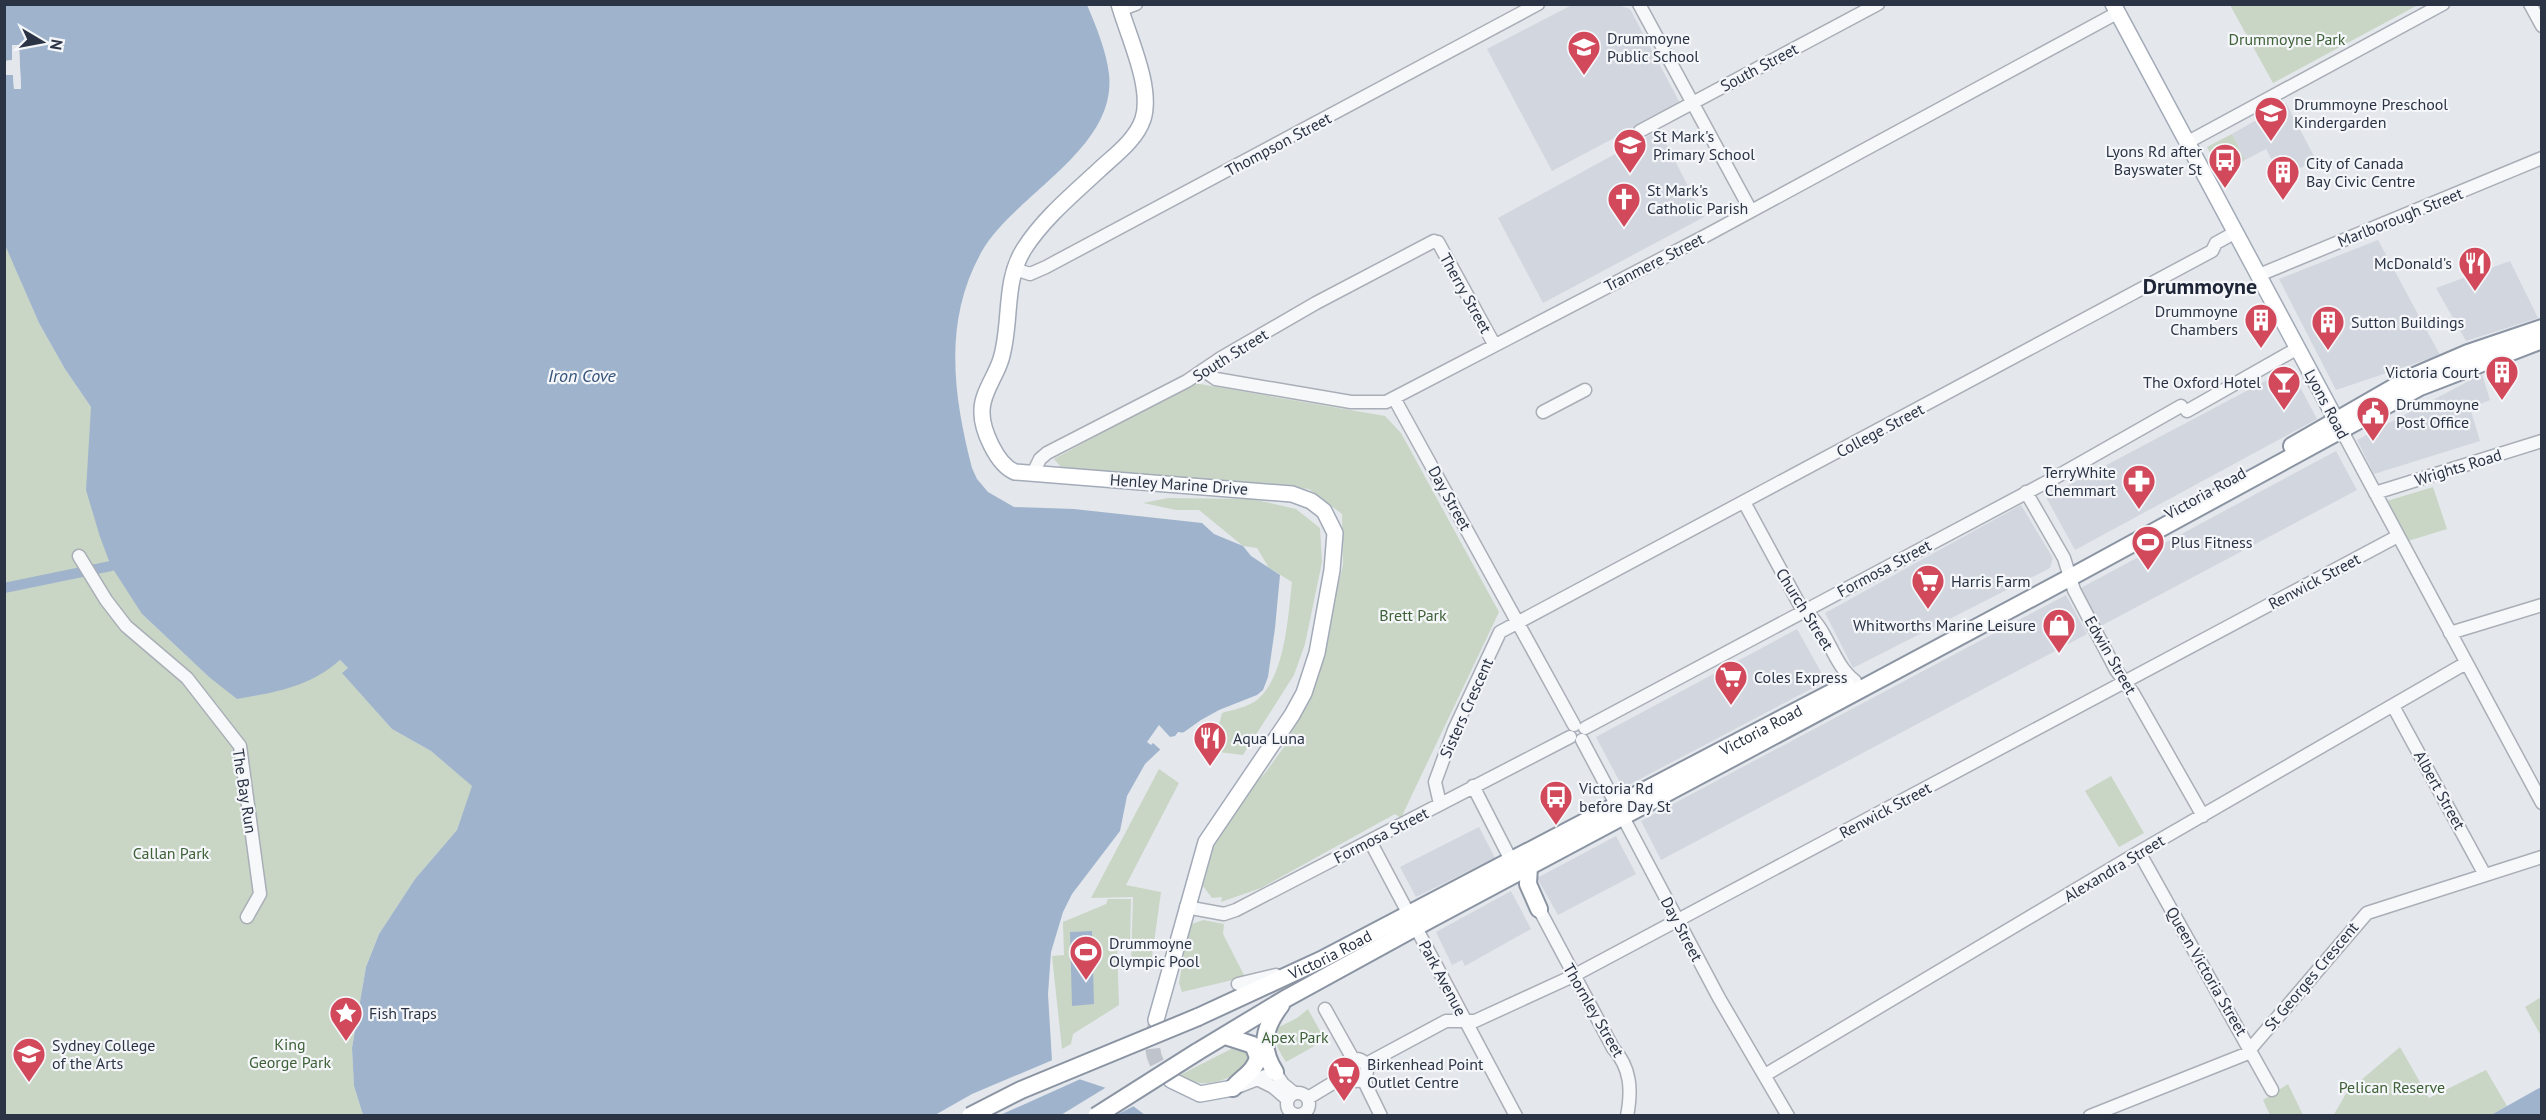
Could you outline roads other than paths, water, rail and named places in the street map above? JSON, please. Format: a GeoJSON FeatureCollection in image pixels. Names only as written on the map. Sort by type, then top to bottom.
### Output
{"type":"FeatureCollection","features":[{"type":"Feature","properties":{"kind":"highway","name":"Victoria Road"},"geometry":{"type":"LineString","coordinates":[[2339,426],[2412,377],[2468,353],[2541,328]]}},
{"type":"Feature","properties":{"kind":"highway","name":"Victoria Road"},"geometry":{"type":"LineString","coordinates":[[1096,1116],[1511,860],[1619,811],[2070,572],[2339,426],[2445,376],[2541,340]]}},
{"type":"Feature","properties":{"kind":"highway","name":"Victoria Road"},"geometry":{"type":"LineString","coordinates":[[970,1116],[1053,1076],[1198,1017],[1530,866],[1619,811],[1855,681],[2070,572]]}},
{"type":"Feature","properties":{"kind":"highway"},"geometry":{"type":"LineString","coordinates":[[1530,866],[1528,884],[1539,909]]}},
{"type":"Feature","properties":{"kind":"highway"},"geometry":{"type":"LineString","coordinates":[[1275,1072],[1266,1052],[1265,1031],[1269,1021],[1285,999]]}},
{"type":"Feature","properties":{"kind":"highway"},"geometry":{"type":"LineString","coordinates":[[1225,1036],[1253,1045],[1258,1057],[1252,1070],[1233,1088]]}},
{"type":"Feature","properties":{"kind":"main road","name":"Henley Marine Drive"},"geometry":{"type":"LineString","coordinates":[[1119,7],[1145,88],[1146,107],[1140,126],[1129,142],[1068,199],[1024,249],[1011,283],[1008,330],[998,368],[985,394],[982,414],[986,431],[1004,465],[1015,472],[1292,494],[1318,506],[1331,521],[1335,540],[1317,653],[1304,693],[1210,834],[1186,907],[1170,978],[1156,1020]]}},
{"type":"Feature","properties":{"kind":"main road","name":"Lyons Road"},"geometry":{"type":"LineString","coordinates":[[2115,9],[2339,426]]}},
{"type":"Feature","properties":{"kind":"main road"},"geometry":{"type":"LineString","coordinates":[[1171,1080],[1200,1094],[1233,1088]]}},
{"type":"Feature","properties":{"kind":"street"},"geometry":{"type":"LineString","coordinates":[[1119,7],[1137,4]]}},
{"type":"Feature","properties":{"kind":"street","name":"Thompson Street"},"geometry":{"type":"LineString","coordinates":[[1015,269],[1030,274],[1046,267],[1538,4]]}},
{"type":"Feature","properties":{"kind":"street"},"geometry":{"type":"LineString","coordinates":[[1639,4],[1750,209]]}},
{"type":"Feature","properties":{"kind":"street","name":"South Street"},"geometry":{"type":"LineString","coordinates":[[1640,131],[1878,4]]}},
{"type":"Feature","properties":{"kind":"street"},"geometry":{"type":"LineString","coordinates":[[2188,142],[2443,4]]}},
{"type":"Feature","properties":{"kind":"street"},"geometry":{"type":"LineString","coordinates":[[2530,4],[2541,26]]}},
{"type":"Feature","properties":{"kind":"street","name":"Tranmere Street"},"geometry":{"type":"LineString","coordinates":[[1203,370],[1216,379],[1351,402],[1380,404],[1697,240],[2115,9]]}},
{"type":"Feature","properties":{"kind":"street","name":"Marlborough Street"},"geometry":{"type":"LineString","coordinates":[[2259,275],[2541,158]]}},
{"type":"Feature","properties":{"kind":"street","name":"College Street"},"geometry":{"type":"LineString","coordinates":[[1517,621],[2212,251],[2216,243],[2236,232]]}},
{"type":"Feature","properties":{"kind":"street","name":"South Street"},"geometry":{"type":"LineString","coordinates":[[1033,474],[1040,459],[1047,453],[1187,381],[1316,303],[1436,241]]}},
{"type":"Feature","properties":{"kind":"street","name":"Therry Street"},"geometry":{"type":"LineString","coordinates":[[1436,241],[1494,344]]}},
{"type":"Feature","properties":{"kind":"street","name":"Formosa Street"},"geometry":{"type":"LineString","coordinates":[[1186,907],[1224,914],[1236,910],[1578,732],[2298,348]]}},
{"type":"Feature","properties":{"kind":"street"},"geometry":{"type":"LineString","coordinates":[[1543,412],[1585,390]]}},
{"type":"Feature","properties":{"kind":"street","name":"Day Street"},"geometry":{"type":"LineString","coordinates":[[1394,398],[1578,732],[1677,922],[1788,1116]]}},
{"type":"Feature","properties":{"kind":"street","name":"Lyons Road"},"geometry":{"type":"LineString","coordinates":[[2339,426],[2541,803]]}},
{"type":"Feature","properties":{"kind":"street","name":"Wrights Road"},"geometry":{"type":"LineString","coordinates":[[2375,493],[2541,441]]}},
{"type":"Feature","properties":{"kind":"street","name":"Edwin Street"},"geometry":{"type":"LineString","coordinates":[[2026,492],[2070,572],[2074,590],[2116,670],[2126,681],[2203,816]]}},
{"type":"Feature","properties":{"kind":"street","name":"Church Street"},"geometry":{"type":"LineString","coordinates":[[1744,502],[1803,611],[1813,617],[1845,674],[1855,681]]}},
{"type":"Feature","properties":{"kind":"street","name":"Renwick Street"},"geometry":{"type":"LineString","coordinates":[[1366,1064],[1446,1022],[1475,1021],[1573,976],[2398,536]]}},
{"type":"Feature","properties":{"kind":"street","name":"The Bay Run"},"geometry":{"type":"LineString","coordinates":[[79,556],[106,600],[126,626],[187,678],[240,746],[260,894],[247,917]]}},
{"type":"Feature","properties":{"kind":"street"},"geometry":{"type":"LineString","coordinates":[[2450,633],[2541,605]]}},
{"type":"Feature","properties":{"kind":"street","name":"Sisters Crescent"},"geometry":{"type":"LineString","coordinates":[[1440,804],[1434,782],[1454,730],[1500,632],[1517,621]]}},
{"type":"Feature","properties":{"kind":"street","name":"Alexandra Street"},"geometry":{"type":"LineString","coordinates":[[1765,1075],[2139,852],[2466,663]]}},
{"type":"Feature","properties":{"kind":"street","name":"Albert Street"},"geometry":{"type":"LineString","coordinates":[[2393,706],[2485,875]]}},
{"type":"Feature","properties":{"kind":"street"},"geometry":{"type":"LineString","coordinates":[[1473,786],[1511,860]]}},
{"type":"Feature","properties":{"kind":"street","name":"Park Avenue"},"geometry":{"type":"LineString","coordinates":[[1370,841],[1516,1116]]}},
{"type":"Feature","properties":{"kind":"street","name":"Queen Victoria Street"},"geometry":{"type":"LineString","coordinates":[[2139,852],[2251,1048],[2272,1090]]}},
{"type":"Feature","properties":{"kind":"street","name":"St Georges Crescent"},"geometry":{"type":"LineString","coordinates":[[2090,1116],[2239,1058],[2251,1048],[2367,913],[2541,857]]}},
{"type":"Feature","properties":{"kind":"street","name":"Thornley Street"},"geometry":{"type":"LineString","coordinates":[[1539,909],[1613,1048],[1622,1058],[1630,1086],[1627,1116]]}},
{"type":"Feature","properties":{"kind":"street"},"geometry":{"type":"LineString","coordinates":[[1238,984],[1276,975]]}},
{"type":"Feature","properties":{"kind":"street"},"geometry":{"type":"LineString","coordinates":[[1325,1009],[1353,1059]]}},
{"type":"Feature","properties":{"kind":"street"},"geometry":{"type":"LineString","coordinates":[[1346,1075],[1347,1064],[1353,1059],[1358,1059],[1366,1064],[1367,1071],[1363,1079]]}},
{"type":"Feature","properties":{"kind":"street"},"geometry":{"type":"LineString","coordinates":[[1233,1088],[1275,1072],[1291,1097],[1290,1111],[1300,1115],[1308,1110],[1308,1098],[1304,1093],[1291,1097],[1257,1079]]}},
{"type":"Feature","properties":{"kind":"street"},"geometry":{"type":"LineString","coordinates":[[1346,1075],[1353,1081],[1363,1079]]}},
{"type":"Feature","properties":{"kind":"street"},"geometry":{"type":"LineString","coordinates":[[1308,1098],[1346,1075]]}},
{"type":"Feature","properties":{"kind":"street"},"geometry":{"type":"LineString","coordinates":[[1363,1079],[1381,1116]]}},
{"type":"Feature","properties":{"kind":"water","name":"Iron Cove"},"geometry":{"type":"Polygon","coordinates":[[[5,5],[1087,5],[1103,47],[1109,74],[1107,101],[1097,125],[1081,148],[1017,209],[982,251],[961,304],[955,358],[960,413],[972,468],[977,479],[988,492],[1014,507],[1074,509],[1202,523],[1214,534],[1243,546],[1251,556],[1280,575],[1268,677],[1263,690],[1257,695],[1201,720],[1163,747],[1145,764],[1127,796],[1120,831],[1072,894],[1063,912],[1051,952],[1048,994],[1052,1061],[1064,1074],[1112,1090],[1145,1115],[363,1115],[354,1086],[352,1048],[366,967],[379,934],[415,879],[457,830],[472,786],[431,751],[392,729],[342,673],[348,668],[340,660],[316,676],[292,687],[237,699],[209,677],[142,614],[111,566],[86,490],[91,407],[65,369],[39,323],[5,245],[5,75],[13,75],[14,89],[21,88],[19,45],[12,46],[12,60],[5,61],[5,5]]]}},
{"type":"Feature","properties":{"kind":"water"},"geometry":{"type":"Polygon","coordinates":[[[1092,931],[1094,1004],[1072,1006],[1070,932],[1092,931]]]}},
{"type":"Feature","properties":{"kind":"water"},"geometry":{"type":"Polygon","coordinates":[[[2541,1087],[2541,1115],[2491,1115],[2541,1087]]]}},
{"type":"Feature","properties":{"kind":"waterway"},"geometry":{"type":"LineString","coordinates":[[4,588],[111,566]]}},
{"type":"Feature","properties":{"kind":"tunnel"},"geometry":{"type":"LineString","coordinates":[[1155,1026],[1152,1042],[1154,1056],[1160,1068],[1171,1080]]}},
{"type":"Feature","properties":{"kind":"place","name":"Drummoyne Public School"},"geometry":{"type":"Point","coordinates":[1584,76]}},
{"type":"Feature","properties":{"kind":"place","name":"Drummoyne Preschool Kindergarden"},"geometry":{"type":"Point","coordinates":[2271,142]}},
{"type":"Feature","properties":{"kind":"place","name":"St Mark's Primary School"},"geometry":{"type":"Point","coordinates":[1630,174]}},
{"type":"Feature","properties":{"kind":"place","name":"Lyons Rd after Bayswater St"},"geometry":{"type":"Point","coordinates":[2225,189]}},
{"type":"Feature","properties":{"kind":"place","name":"City of Canada Bay Civic Centre"},"geometry":{"type":"Point","coordinates":[2283,201]}},
{"type":"Feature","properties":{"kind":"place","name":"St Mark's Catholic Parish"},"geometry":{"type":"Point","coordinates":[1624,228]}},
{"type":"Feature","properties":{"kind":"place","name":"McDonald's"},"geometry":{"type":"Point","coordinates":[2475,292]}},
{"type":"Feature","properties":{"kind":"place","name":"Drummoyne Chambers"},"geometry":{"type":"Point","coordinates":[2261,349]}},
{"type":"Feature","properties":{"kind":"place","name":"Sutton Buildings"},"geometry":{"type":"Point","coordinates":[2328,351]}},
{"type":"Feature","properties":{"kind":"place","name":"Victoria Court"},"geometry":{"type":"Point","coordinates":[2502,401]}},
{"type":"Feature","properties":{"kind":"place","name":"The Oxford Hotel"},"geometry":{"type":"Point","coordinates":[2284,411]}},
{"type":"Feature","properties":{"kind":"place","name":"Drummoyne Post Office"},"geometry":{"type":"Point","coordinates":[2373,442]}},
{"type":"Feature","properties":{"kind":"place","name":"TerryWhite Chemmart"},"geometry":{"type":"Point","coordinates":[2139,510]}},
{"type":"Feature","properties":{"kind":"place","name":"Plus Fitness"},"geometry":{"type":"Point","coordinates":[2148,571]}},
{"type":"Feature","properties":{"kind":"place","name":"Harris Farm"},"geometry":{"type":"Point","coordinates":[1928,610]}},
{"type":"Feature","properties":{"kind":"place","name":"Whitworths Marine Leisure"},"geometry":{"type":"Point","coordinates":[2059,654]}},
{"type":"Feature","properties":{"kind":"place","name":"Coles Express"},"geometry":{"type":"Point","coordinates":[1731,706]}},
{"type":"Feature","properties":{"kind":"place","name":"Aqua Luna"},"geometry":{"type":"Point","coordinates":[1210,767]}},
{"type":"Feature","properties":{"kind":"place","name":"Victoria Rd before Day St"},"geometry":{"type":"Point","coordinates":[1556,826]}},
{"type":"Feature","properties":{"kind":"place","name":"Drummoyne Olympic Pool"},"geometry":{"type":"Point","coordinates":[1086,981]}},
{"type":"Feature","properties":{"kind":"place","name":"Fish Traps"},"geometry":{"type":"Point","coordinates":[346,1042]}},
{"type":"Feature","properties":{"kind":"place","name":"Sydney College of the Arts"},"geometry":{"type":"Point","coordinates":[29,1083]}},
{"type":"Feature","properties":{"kind":"place","name":"Birkenhead Point Outlet Centre"},"geometry":{"type":"Point","coordinates":[1344,1102]}},
{"type":"Feature","properties":{"kind":"district","name":"Drummoyne"},"geometry":{"type":"Point","coordinates":[2200,286]}},
{"type":"Feature","properties":{"kind":"park label","name":"Drummoyne Park"},"geometry":{"type":"Point","coordinates":[2287,39]}},
{"type":"Feature","properties":{"kind":"park label","name":"Brett Park"},"geometry":{"type":"Point","coordinates":[1413,615]}},
{"type":"Feature","properties":{"kind":"park label","name":"Callan Park"},"geometry":{"type":"Point","coordinates":[171,853]}},
{"type":"Feature","properties":{"kind":"park label","name":"Apex Park"},"geometry":{"type":"Point","coordinates":[1295,1037]}},
{"type":"Feature","properties":{"kind":"park label","name":"King George Park"},"geometry":{"type":"Point","coordinates":[290,1053]}},
{"type":"Feature","properties":{"kind":"park label","name":"Pelican Reserve"},"geometry":{"type":"Point","coordinates":[2392,1087]}}]}
